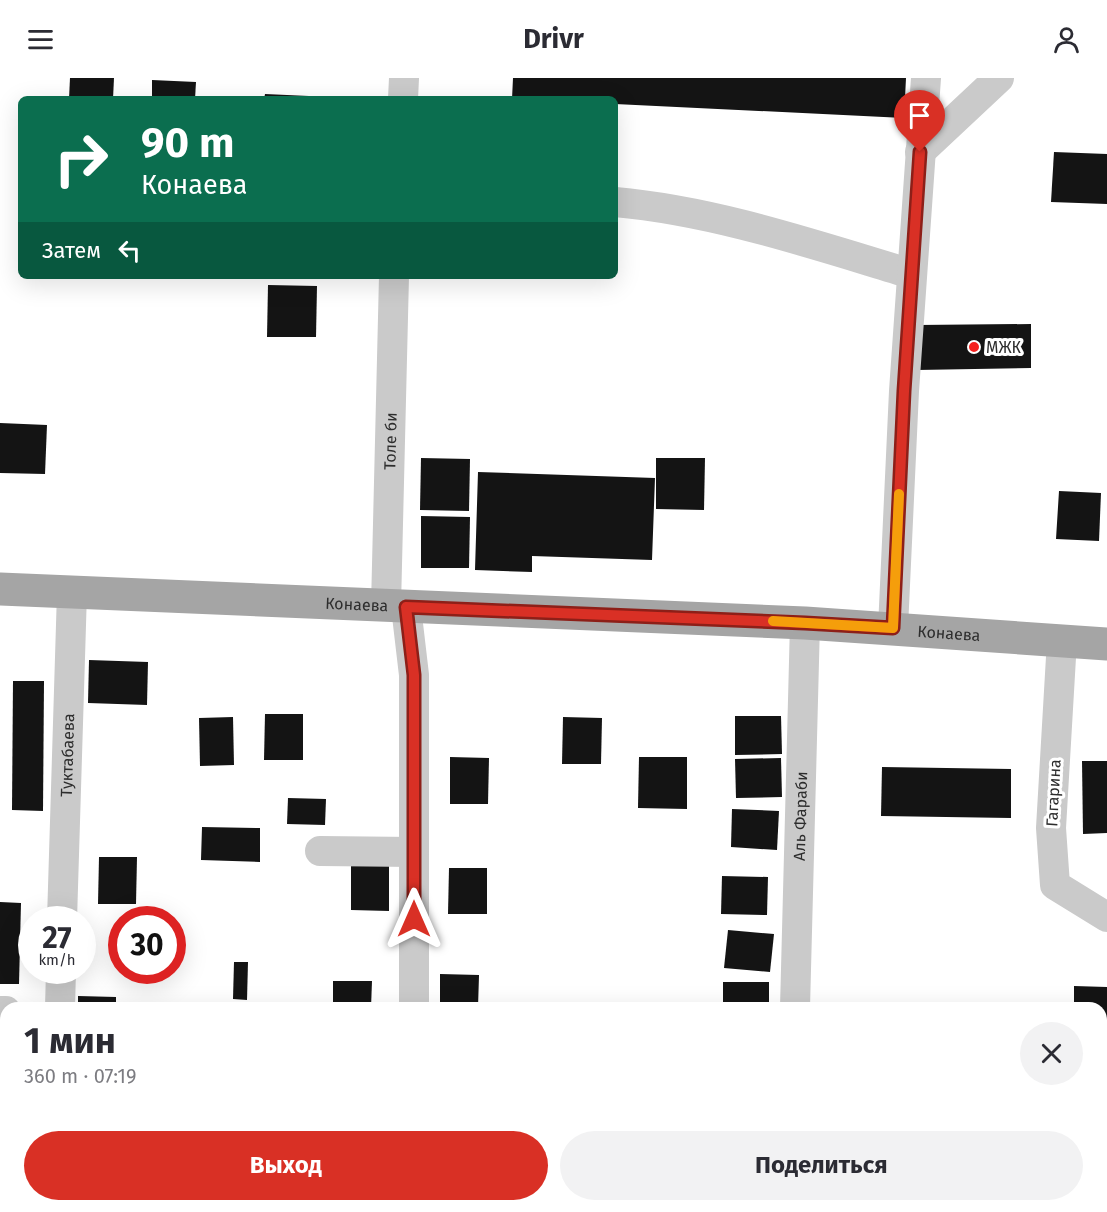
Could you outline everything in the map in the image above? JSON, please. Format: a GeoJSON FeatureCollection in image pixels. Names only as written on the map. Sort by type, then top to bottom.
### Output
{"type":"FeatureCollection","features":[{"type":"Feature","properties":{"kind":"main road","name":"Конаева"},"geometry":{"type":"LineString","coordinates":[[0,589],[805,623],[1107,644]]}},
{"type":"Feature","properties":{"kind":"street"},"geometry":{"type":"LineString","coordinates":[[403,96],[404,78]]}},
{"type":"Feature","properties":{"kind":"street"},"geometry":{"type":"LineString","coordinates":[[893,628],[904,391],[926,78]]}},
{"type":"Feature","properties":{"kind":"street"},"geometry":{"type":"LineString","coordinates":[[920,152],[999,78]]}},
{"type":"Feature","properties":{"kind":"street"},"geometry":{"type":"LineString","coordinates":[[618,202],[655,206],[780,235],[912,274]]}},
{"type":"Feature","properties":{"kind":"street","name":"Толе би"},"geometry":{"type":"LineString","coordinates":[[394,279],[396,606],[414,675],[414,1002]]}},
{"type":"Feature","properties":{"kind":"street","name":"Туктабаева"},"geometry":{"type":"LineString","coordinates":[[62,906],[72,592]]}},
{"type":"Feature","properties":{"kind":"street","name":"Аль Фараби"},"geometry":{"type":"LineString","coordinates":[[795,1002],[805,623]]}},
{"type":"Feature","properties":{"kind":"street","name":"Гагарина"},"geometry":{"type":"LineString","coordinates":[[1062,640],[1051,828],[1055,885],[1107,917]]}},
{"type":"Feature","properties":{"kind":"street"},"geometry":{"type":"LineString","coordinates":[[320,851],[414,852]]}},
{"type":"Feature","properties":{"kind":"street"},"geometry":{"type":"LineString","coordinates":[[60,1002],[61,984]]}},
{"type":"Feature","properties":{"kind":"building"},"geometry":{"type":"Polygon","coordinates":[[[70,78],[114,78],[113,96],[69,96],[70,78]]]}},
{"type":"Feature","properties":{"kind":"building"},"geometry":{"type":"Polygon","coordinates":[[[513,78],[906,78],[904,118],[618,104],[618,96],[512,96],[513,78]]]}},
{"type":"Feature","properties":{"kind":"building"},"geometry":{"type":"Polygon","coordinates":[[[152,80],[196,82],[195,96],[152,96],[152,80]]]}},
{"type":"Feature","properties":{"kind":"building"},"geometry":{"type":"Polygon","coordinates":[[[265,94],[309,96],[265,96],[265,94]]]}},
{"type":"Feature","properties":{"kind":"building"},"geometry":{"type":"Polygon","coordinates":[[[1054,152],[1107,154],[1107,204],[1051,202],[1054,152]]]}},
{"type":"Feature","properties":{"kind":"building"},"geometry":{"type":"Polygon","coordinates":[[[268,285],[317,286],[316,337],[267,337],[268,285]]]}},
{"type":"Feature","properties":{"kind":"building","name":"МЖК"},"geometry":{"type":"Polygon","coordinates":[[[1031,324],[1031,368],[917,370],[917,325],[1031,324]]]}},
{"type":"Feature","properties":{"kind":"building"},"geometry":{"type":"Polygon","coordinates":[[[0,423],[47,425],[45,474],[0,473],[0,423]]]}},
{"type":"Feature","properties":{"kind":"building"},"geometry":{"type":"Polygon","coordinates":[[[421,458],[470,459],[469,511],[420,510],[421,458]]]}},
{"type":"Feature","properties":{"kind":"building"},"geometry":{"type":"Polygon","coordinates":[[[656,458],[705,458],[704,510],[656,509],[656,458]]]}},
{"type":"Feature","properties":{"kind":"building"},"geometry":{"type":"Polygon","coordinates":[[[478,472],[655,478],[652,560],[532,556],[532,572],[475,570],[478,472]]]}},
{"type":"Feature","properties":{"kind":"building"},"geometry":{"type":"Polygon","coordinates":[[[1059,491],[1101,493],[1099,541],[1056,539],[1059,491]]]}},
{"type":"Feature","properties":{"kind":"building"},"geometry":{"type":"Polygon","coordinates":[[[421,516],[470,517],[469,568],[421,568],[421,516]]]}},
{"type":"Feature","properties":{"kind":"building"},"geometry":{"type":"Polygon","coordinates":[[[89,660],[148,662],[147,705],[88,703],[89,660]]]}},
{"type":"Feature","properties":{"kind":"building"},"geometry":{"type":"Polygon","coordinates":[[[13,681],[44,681],[43,811],[12,810],[13,681]]]}},
{"type":"Feature","properties":{"kind":"building"},"geometry":{"type":"Polygon","coordinates":[[[265,714],[303,714],[303,760],[264,760],[265,714]]]}},
{"type":"Feature","properties":{"kind":"building"},"geometry":{"type":"Polygon","coordinates":[[[735,716],[781,716],[782,754],[735,755],[735,716]]]}},
{"type":"Feature","properties":{"kind":"building"},"geometry":{"type":"Polygon","coordinates":[[[233,717],[234,765],[200,766],[199,718],[233,717]]]}},
{"type":"Feature","properties":{"kind":"building"},"geometry":{"type":"Polygon","coordinates":[[[563,717],[602,718],[601,764],[562,764],[563,717]]]}},
{"type":"Feature","properties":{"kind":"building"},"geometry":{"type":"Polygon","coordinates":[[[450,757],[489,758],[488,804],[450,804],[450,757]]]}},
{"type":"Feature","properties":{"kind":"building"},"geometry":{"type":"Polygon","coordinates":[[[639,757],[687,757],[687,809],[638,808],[639,757]]]}},
{"type":"Feature","properties":{"kind":"building"},"geometry":{"type":"Polygon","coordinates":[[[781,758],[782,797],[736,798],[735,759],[781,758]]]}},
{"type":"Feature","properties":{"kind":"building"},"geometry":{"type":"Polygon","coordinates":[[[1082,761],[1107,761],[1107,833],[1083,834],[1082,761]]]}},
{"type":"Feature","properties":{"kind":"building"},"geometry":{"type":"Polygon","coordinates":[[[882,767],[1011,769],[1011,818],[881,816],[882,767]]]}},
{"type":"Feature","properties":{"kind":"building"},"geometry":{"type":"Polygon","coordinates":[[[288,798],[326,799],[325,825],[287,824],[288,798]]]}},
{"type":"Feature","properties":{"kind":"building"},"geometry":{"type":"Polygon","coordinates":[[[732,809],[779,811],[777,850],[731,847],[732,809]]]}},
{"type":"Feature","properties":{"kind":"building"},"geometry":{"type":"Polygon","coordinates":[[[202,827],[260,828],[260,862],[201,860],[202,827]]]}},
{"type":"Feature","properties":{"kind":"building"},"geometry":{"type":"Polygon","coordinates":[[[99,857],[137,857],[136,904],[98,904],[99,857]]]}},
{"type":"Feature","properties":{"kind":"building"},"geometry":{"type":"Polygon","coordinates":[[[351,864],[389,864],[389,911],[351,910],[351,864]]]}},
{"type":"Feature","properties":{"kind":"building"},"geometry":{"type":"Polygon","coordinates":[[[449,868],[487,868],[487,914],[448,914],[449,868]]]}},
{"type":"Feature","properties":{"kind":"building"},"geometry":{"type":"Polygon","coordinates":[[[722,876],[768,877],[767,915],[721,914],[722,876]]]}},
{"type":"Feature","properties":{"kind":"building"},"geometry":{"type":"Polygon","coordinates":[[[0,902],[21,903],[21,906],[18,906],[18,984],[0,984],[0,902]]]}},
{"type":"Feature","properties":{"kind":"building"},"geometry":{"type":"Polygon","coordinates":[[[728,930],[774,934],[770,972],[724,968],[728,930]]]}},
{"type":"Feature","properties":{"kind":"building"},"geometry":{"type":"Polygon","coordinates":[[[234,962],[248,962],[247,1000],[233,999],[234,962]]]}},
{"type":"Feature","properties":{"kind":"building"},"geometry":{"type":"Polygon","coordinates":[[[440,974],[479,975],[478,1002],[440,1002],[440,974]]]}},
{"type":"Feature","properties":{"kind":"building"},"geometry":{"type":"Polygon","coordinates":[[[333,981],[372,981],[371,1002],[333,1002],[333,981]]]}},
{"type":"Feature","properties":{"kind":"building"},"geometry":{"type":"Polygon","coordinates":[[[723,982],[769,982],[769,1002],[723,1002],[723,982]]]}},
{"type":"Feature","properties":{"kind":"building"},"geometry":{"type":"Polygon","coordinates":[[[1074,986],[1107,987],[1107,1002],[1074,1002],[1074,986]]]}},
{"type":"Feature","properties":{"kind":"building"},"geometry":{"type":"Polygon","coordinates":[[[78,996],[116,997],[116,1002],[78,1002],[78,996]]]}},
{"type":"Feature","properties":{"kind":"slow traffic"},"geometry":{"type":"LineString","coordinates":[[773,621],[893,628],[899,494]]}},
{"type":"Feature","properties":{"kind":"place","name":"МЖК"},"geometry":{"type":"Point","coordinates":[974,347]}},
{"type":"Feature","properties":{"kind":"route"},"geometry":{"type":"LineString","coordinates":[[414,919],[414,675],[406,607],[893,628],[904,391],[920,152]]}}]}
